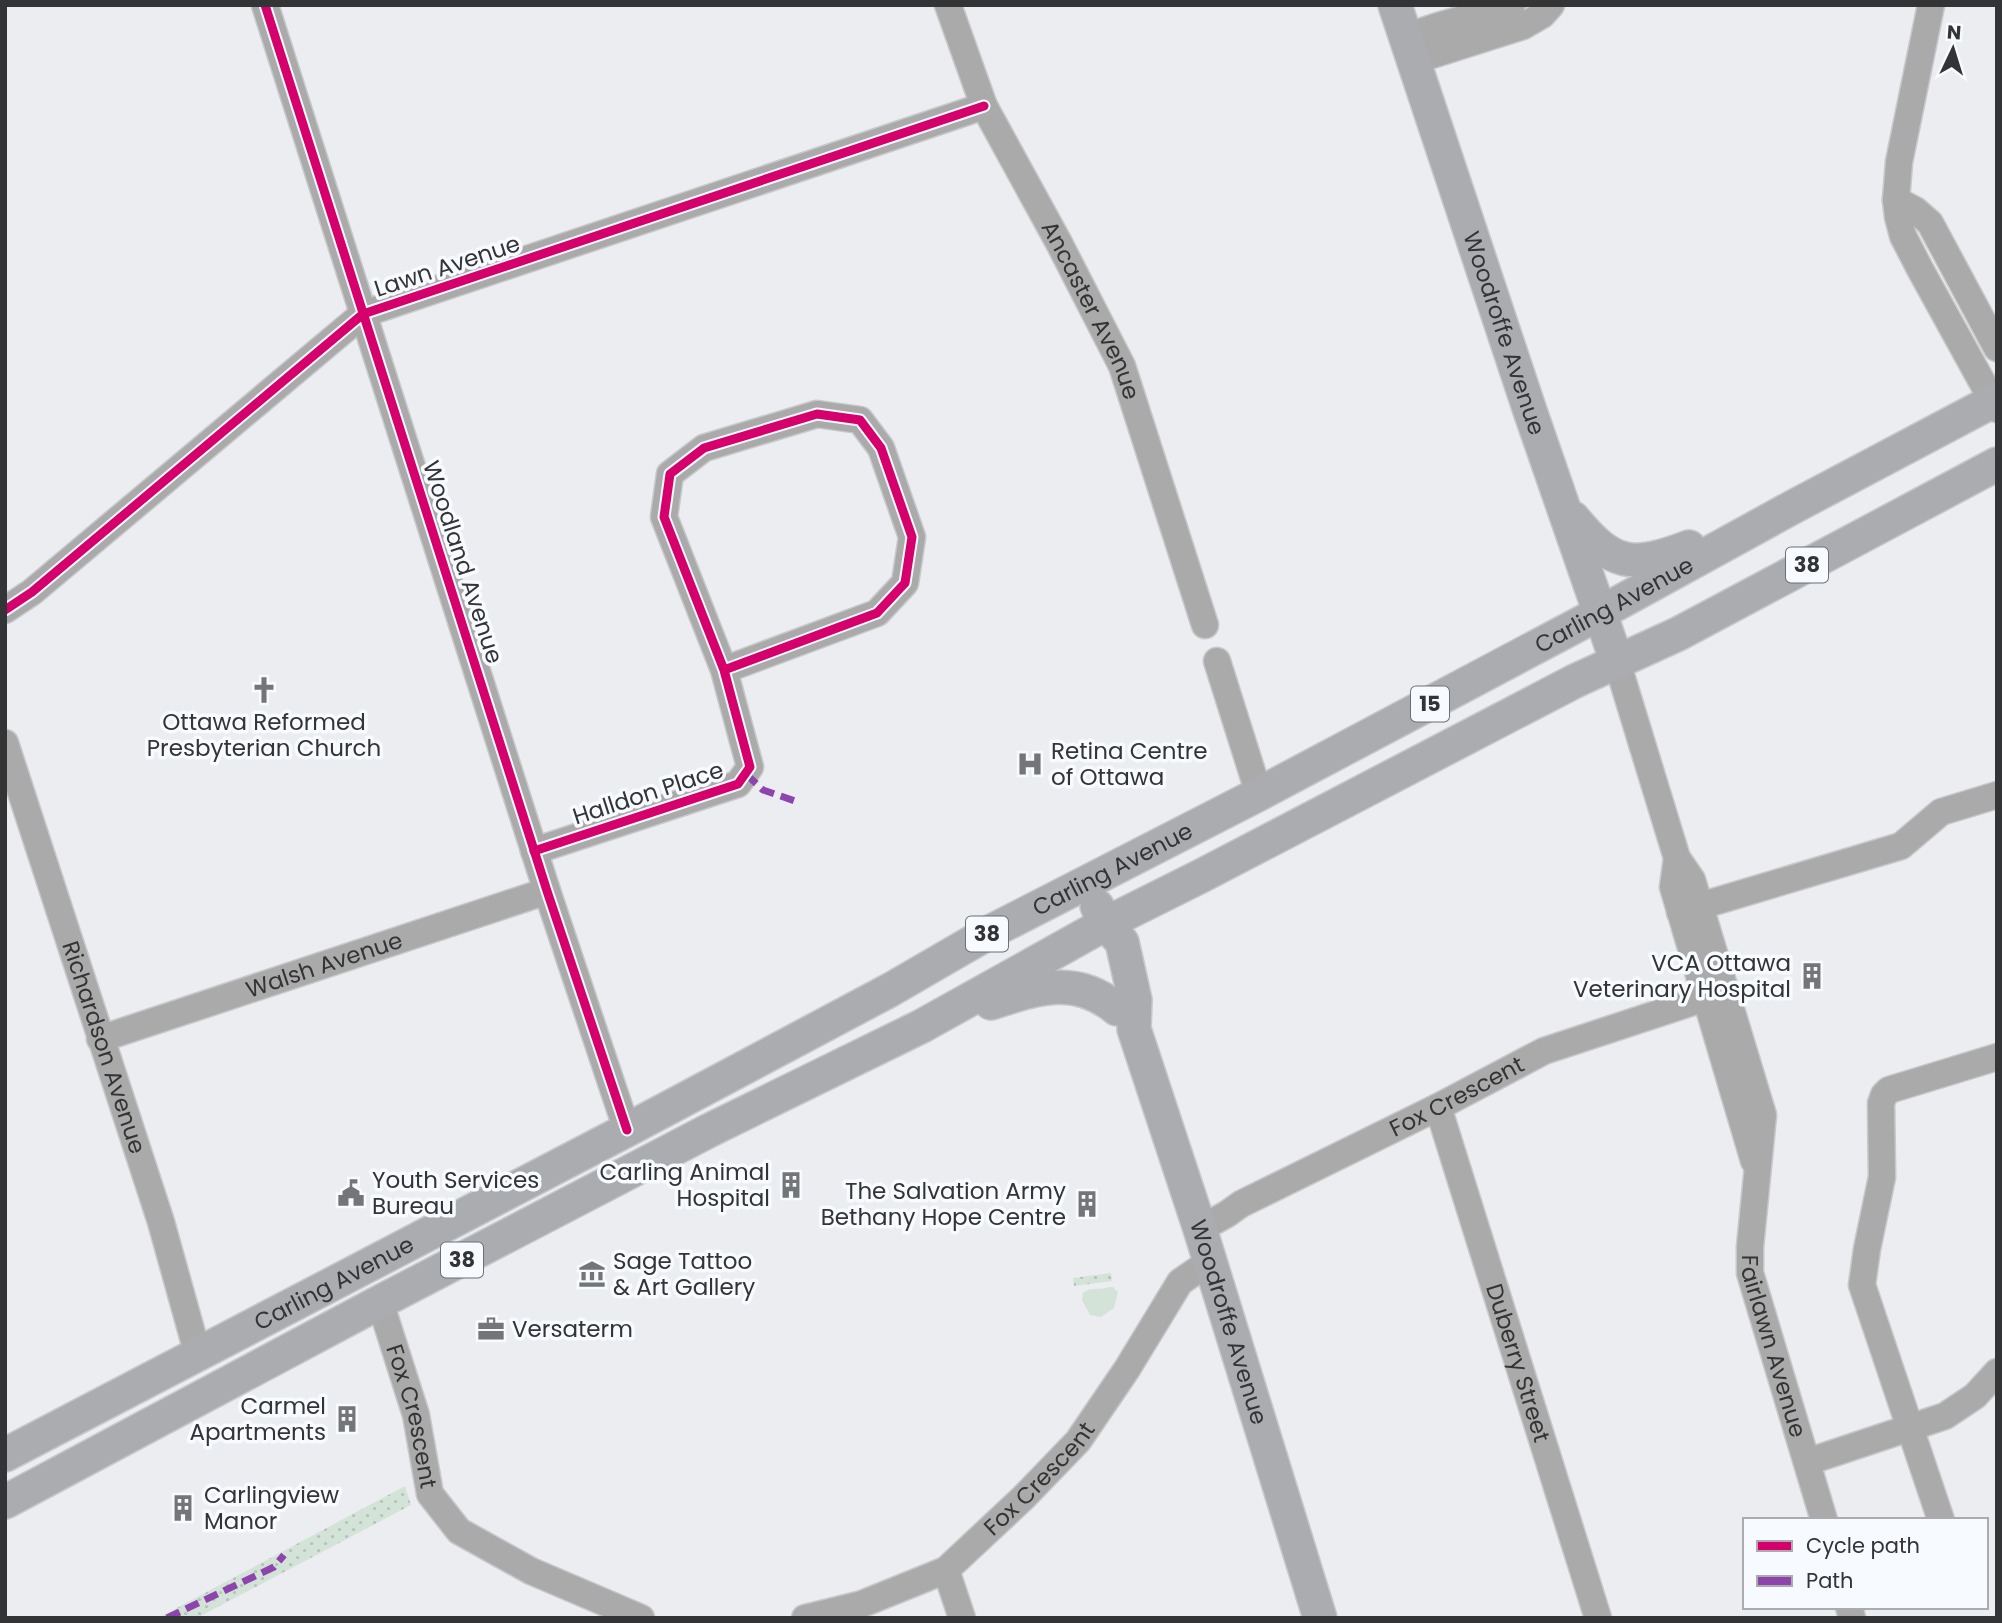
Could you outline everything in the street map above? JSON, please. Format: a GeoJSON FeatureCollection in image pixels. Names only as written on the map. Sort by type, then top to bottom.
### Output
{"type":"FeatureCollection","features":[{"type":"Feature","properties":{"kind":"main road","name":"Woodroffe Avenue"},"geometry":{"type":"LineString","coordinates":[[1395,5],[1617,662]]}},
{"type":"Feature","properties":{"kind":"main road","name":"Carling Avenue"},"geometry":{"type":"LineString","coordinates":[[5,1455],[627,1130],[890,990],[990,932],[1259,794],[1793,507],[1995,403]]}},
{"type":"Feature","properties":{"kind":"main road","name":"Carling Avenue"},"geometry":{"type":"LineString","coordinates":[[5,1502],[710,1130],[922,1026],[1105,924],[1575,681],[1678,634],[1997,464]]}},
{"type":"Feature","properties":{"kind":"main road"},"geometry":{"type":"LineString","coordinates":[[1564,508],[1591,540],[1605,551],[1639,561],[1665,556],[1793,507]]}},
{"type":"Feature","properties":{"kind":"main road","name":"Woodroffe Avenue"},"geometry":{"type":"LineString","coordinates":[[1087,883],[1105,924],[1122,942],[1135,1000],[1126,1019],[1199,1229],[1320,1618]]}},
{"type":"Feature","properties":{"kind":"main road"},"geometry":{"type":"LineString","coordinates":[[922,1026],[1012,996],[1055,987],[1081,988],[1105,999],[1126,1019]]}},
{"type":"Feature","properties":{"kind":"street","name":"Woodland Avenue"},"geometry":{"type":"LineString","coordinates":[[265,5],[534,851],[627,1130]]}},
{"type":"Feature","properties":{"kind":"street","name":"Ancaster Avenue"},"geometry":{"type":"LineString","coordinates":[[948,5],[984,106],[1122,366],[1205,625]]}},
{"type":"Feature","properties":{"kind":"street"},"geometry":{"type":"LineString","coordinates":[[1409,49],[1512,5]]}},
{"type":"Feature","properties":{"kind":"street"},"geometry":{"type":"LineString","coordinates":[[1409,49],[1522,26],[1542,15],[1551,5]]}},
{"type":"Feature","properties":{"kind":"street"},"geometry":{"type":"LineString","coordinates":[[1931,5],[1899,162],[1896,200],[1898,217],[1903,236],[1995,403]]}},
{"type":"Feature","properties":{"kind":"street","name":"Lawn Avenue"},"geometry":{"type":"LineString","coordinates":[[5,610],[32,592],[363,314],[984,106]]}},
{"type":"Feature","properties":{"kind":"street"},"geometry":{"type":"LineString","coordinates":[[1896,200],[1915,210],[1930,223],[1997,348]]}},
{"type":"Feature","properties":{"kind":"street","name":"Halldon Place"},"geometry":{"type":"LineString","coordinates":[[534,851],[738,784],[750,767],[724,670],[664,517],[670,474],[704,448],[817,414],[860,420],[881,448],[912,537],[905,583],[877,613],[724,670]]}},
{"type":"Feature","properties":{"kind":"street"},"geometry":{"type":"LineString","coordinates":[[1217,661],[1259,794]]}},
{"type":"Feature","properties":{"kind":"street","name":"Fairlawn Avenue"},"geometry":{"type":"LineString","coordinates":[[1617,662],[1677,858],[1692,880],[1690,909],[1714,993],[1763,1115],[1756,1169],[1750,1273],[1823,1518]]}},
{"type":"Feature","properties":{"kind":"street","name":"Richardson Avenue"},"geometry":{"type":"LineString","coordinates":[[5,743],[161,1222],[198,1354]]}},
{"type":"Feature","properties":{"kind":"street"},"geometry":{"type":"LineString","coordinates":[[1690,909],[1901,846],[1941,812],[1997,795]]}},
{"type":"Feature","properties":{"kind":"street","name":"Walsh Avenue"},"geometry":{"type":"LineString","coordinates":[[100,1039],[547,891]]}},
{"type":"Feature","properties":{"kind":"street","name":"Fox Crescent"},"geometry":{"type":"LineString","coordinates":[[1199,1229],[1241,1204],[1438,1107],[1544,1051],[1714,993]]}},
{"type":"Feature","properties":{"kind":"street"},"geometry":{"type":"LineString","coordinates":[[1940,1518],[1862,1285],[1882,1177],[1881,1103],[1889,1090],[1997,1057]]}},
{"type":"Feature","properties":{"kind":"street","name":"Duberry Street"},"geometry":{"type":"LineString","coordinates":[[1438,1107],[1598,1618]]}},
{"type":"Feature","properties":{"kind":"street","name":"Fox Crescent"},"geometry":{"type":"LineString","coordinates":[[805,1618],[862,1604],[946,1570],[1024,1497],[1078,1441],[1128,1369],[1180,1282],[1209,1262]]}},
{"type":"Feature","properties":{"kind":"street","name":"Fox Crescent"},"geometry":{"type":"LineString","coordinates":[[380,1303],[416,1415],[430,1494],[459,1531],[531,1572],[628,1615]]}},
{"type":"Feature","properties":{"kind":"street"},"geometry":{"type":"LineString","coordinates":[[1807,1462],[1945,1416],[1975,1396],[1997,1372]]}},
{"type":"Feature","properties":{"kind":"street"},"geometry":{"type":"LineString","coordinates":[[946,1570],[962,1618]]}},
{"type":"Feature","properties":{"kind":"shaded area"},"geometry":{"type":"Polygon","coordinates":[[[1111,1273],[1112,1281],[1074,1286],[1073,1278],[1111,1273]]]}},
{"type":"Feature","properties":{"kind":"shaded area"},"geometry":{"type":"Polygon","coordinates":[[[1109,1287],[1118,1292],[1114,1308],[1101,1317],[1090,1315],[1082,1300],[1083,1293],[1109,1287]]]}},
{"type":"Feature","properties":{"kind":"shaded area"},"geometry":{"type":"Polygon","coordinates":[[[405,1486],[411,1505],[197,1618],[158,1618],[405,1486]]]}},
{"type":"Feature","properties":{"kind":"marked path"},"geometry":{"type":"LineString","coordinates":[[746,774],[763,790],[798,802]]}},
{"type":"Feature","properties":{"kind":"marked path"},"geometry":{"type":"LineString","coordinates":[[167,1618],[274,1567],[284,1555]]}},
{"type":"Feature","properties":{"kind":"cycle path"},"geometry":{"type":"LineString","coordinates":[[265,5],[547,891],[627,1130]]}},
{"type":"Feature","properties":{"kind":"cycle path"},"geometry":{"type":"LineString","coordinates":[[5,610],[32,592],[363,314],[984,106]]}},
{"type":"Feature","properties":{"kind":"cycle path"},"geometry":{"type":"LineString","coordinates":[[534,851],[738,784],[750,767],[724,670],[664,517],[670,474],[704,448],[817,414],[860,420],[881,448],[912,537],[905,583],[877,613],[724,670]]}},
{"type":"Feature","properties":{"kind":"place","name":"Ottawa Reformed Presbyterian Church"},"geometry":{"type":"Point","coordinates":[264,690]}},
{"type":"Feature","properties":{"kind":"place","name":"Retina Centre of Ottawa"},"geometry":{"type":"Point","coordinates":[1030,764]}},
{"type":"Feature","properties":{"kind":"place","name":"VCA Ottawa Veterinary Hospital"},"geometry":{"type":"Point","coordinates":[1812,976]}},
{"type":"Feature","properties":{"kind":"place","name":"Carling Animal Hospital"},"geometry":{"type":"Point","coordinates":[791,1185]}},
{"type":"Feature","properties":{"kind":"place","name":"Youth Services Bureau"},"geometry":{"type":"Point","coordinates":[351,1193]}},
{"type":"Feature","properties":{"kind":"place","name":"The Salvation Army Bethany Hope Centre"},"geometry":{"type":"Point","coordinates":[1087,1204]}},
{"type":"Feature","properties":{"kind":"place","name":"Sage Tattoo & Art Gallery"},"geometry":{"type":"Point","coordinates":[592,1274]}},
{"type":"Feature","properties":{"kind":"place","name":"Versaterm"},"geometry":{"type":"Point","coordinates":[491,1329]}},
{"type":"Feature","properties":{"kind":"place","name":"Carmel Apartments"},"geometry":{"type":"Point","coordinates":[347,1419]}},
{"type":"Feature","properties":{"kind":"place","name":"Carlingview Manor"},"geometry":{"type":"Point","coordinates":[183,1508]}}]}
